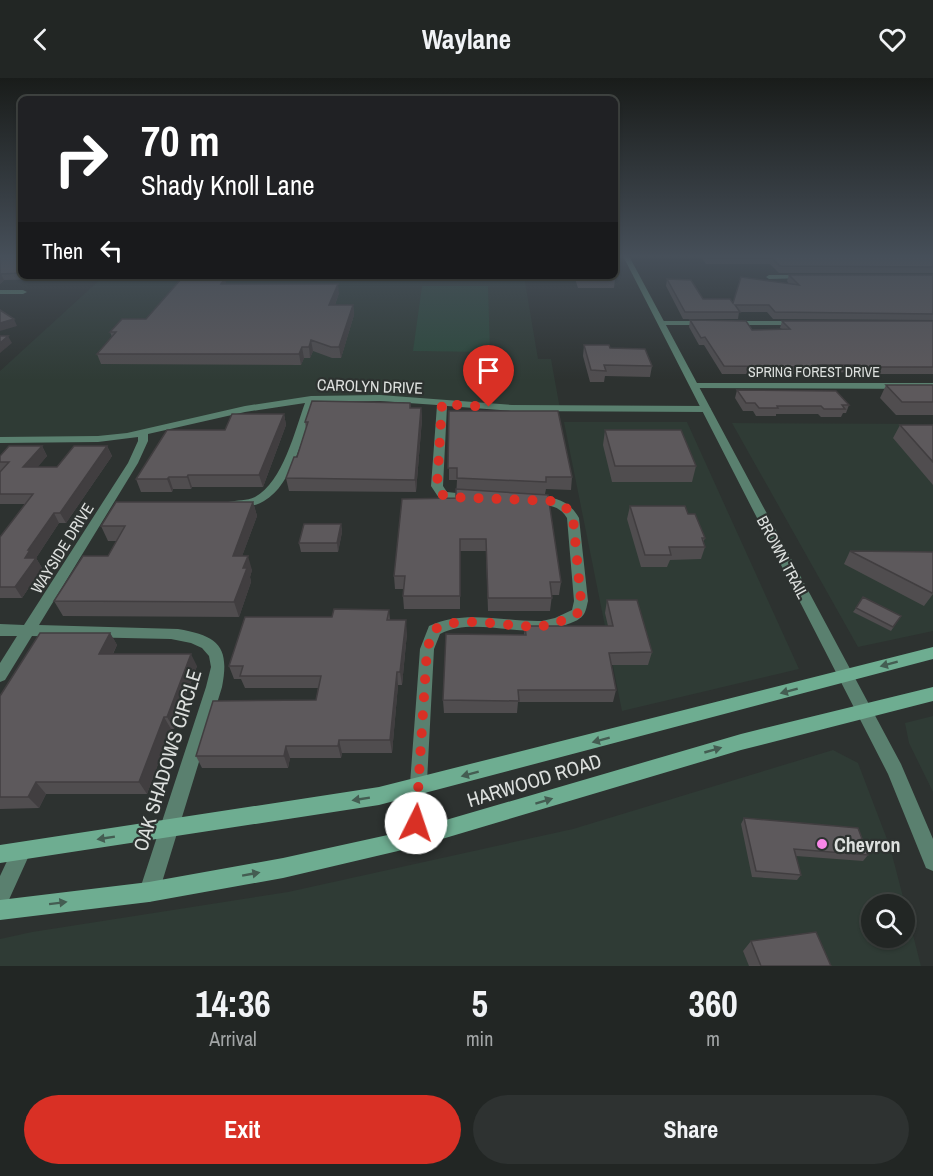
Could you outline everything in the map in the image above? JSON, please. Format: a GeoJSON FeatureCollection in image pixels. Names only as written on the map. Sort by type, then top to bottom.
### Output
{"type":"FeatureCollection","features":[{"type":"Feature","properties":{"kind":"main road","name":"HARWOOD ROAD"},"geometry":{"type":"LineString","coordinates":[[0,854],[378,796],[933,653]]}},
{"type":"Feature","properties":{"kind":"main road","name":"HARWOOD ROAD"},"geometry":{"type":"LineString","coordinates":[[0,910],[149,892],[283,868],[416,838],[731,745],[933,694]]}},
{"type":"Feature","properties":{"kind":"street","name":"BROWN TRAIL"},"geometry":{"type":"LineString","coordinates":[[649,297],[895,770],[933,861]]}},
{"type":"Feature","properties":{"kind":"street"},"geometry":{"type":"LineString","coordinates":[[663,323],[710,323]]}},
{"type":"Feature","properties":{"kind":"street"},"geometry":{"type":"LineString","coordinates":[[722,323],[804,323]]}},
{"type":"Feature","properties":{"kind":"street","name":"SPRING FOREST DRIVE"},"geometry":{"type":"LineString","coordinates":[[695,386],[933,386]]}},
{"type":"Feature","properties":{"kind":"street","name":"CAROLYN DRIVE"},"geometry":{"type":"LineString","coordinates":[[0,440],[98,439],[143,434],[245,409],[310,399],[380,398],[524,409],[706,409]]}},
{"type":"Feature","properties":{"kind":"street"},"geometry":{"type":"LineString","coordinates":[[222,505],[257,500],[271,491],[288,462],[310,399]]}},
{"type":"Feature","properties":{"kind":"street"},"geometry":{"type":"LineString","coordinates":[[442,404],[437,486],[443,495],[483,498]]}},
{"type":"Feature","properties":{"kind":"street","name":"WAYSIDE DRIVE"},"geometry":{"type":"LineString","coordinates":[[0,676],[114,506],[143,441],[143,434]]}},
{"type":"Feature","properties":{"kind":"street"},"geometry":{"type":"LineString","coordinates":[[416,838],[427,649],[434,630],[451,623],[543,626],[578,613],[581,601],[573,518],[569,510],[561,503],[552,501],[518,500]]}},
{"type":"Feature","properties":{"kind":"street","name":"OAK SHADOWS CIRCLE"},"geometry":{"type":"LineString","coordinates":[[0,630],[171,633],[194,636],[206,642],[211,648],[218,664],[214,687],[149,892]]}},
{"type":"Feature","properties":{"kind":"street"},"geometry":{"type":"LineString","coordinates":[[0,897],[22,851]]}},
{"type":"Feature","properties":{"kind":"shaded area"},"geometry":{"type":"Polygon","coordinates":[[[81,297],[528,297],[538,359],[551,359],[560,409],[380,398],[270,404],[127,436],[0,440],[0,371],[81,297]]]}},
{"type":"Feature","properties":{"kind":"shaded area"},"geometry":{"type":"Polygon","coordinates":[[[564,422],[687,422],[799,669],[622,711],[564,422]]]}},
{"type":"Feature","properties":{"kind":"shaded area"},"geometry":{"type":"Polygon","coordinates":[[[732,423],[933,424],[933,631],[858,647],[732,423]]]}},
{"type":"Feature","properties":{"kind":"shaded area"},"geometry":{"type":"Polygon","coordinates":[[[933,716],[933,792],[909,743],[905,723],[933,716]]]}},
{"type":"Feature","properties":{"kind":"shaded area"},"geometry":{"type":"Polygon","coordinates":[[[833,750],[858,763],[890,847],[902,894],[861,894],[861,948],[915,948],[915,943],[921,966],[0,966],[0,939],[288,892],[573,829],[833,750]]]}},
{"type":"Feature","properties":{"kind":"green space"},"geometry":{"type":"Polygon","coordinates":[[[420,297],[488,297],[490,352],[413,351],[420,297]]]}},
{"type":"Feature","properties":{"kind":"building"},"geometry":{"type":"Polygon","coordinates":[[[165,297],[332,297],[329,305],[353,305],[339,347],[331,347],[311,340],[309,347],[302,347],[299,354],[97,354],[116,332],[110,332],[122,319],[146,319],[165,297]]]}},
{"type":"Feature","properties":{"kind":"building"},"geometry":{"type":"Polygon","coordinates":[[[677,297],[730,299],[733,303],[735,297],[933,297],[933,314],[775,312],[769,305],[735,305],[740,312],[685,312],[677,297]]]}},
{"type":"Feature","properties":{"kind":"building"},"geometry":{"type":"Polygon","coordinates":[[[0,310],[14,319],[0,323],[0,310]]]}},
{"type":"Feature","properties":{"kind":"building"},"geometry":{"type":"Polygon","coordinates":[[[690,320],[746,321],[752,330],[790,329],[782,321],[933,321],[933,367],[724,366],[705,337],[701,338],[690,320]]]}},
{"type":"Feature","properties":{"kind":"building"},"geometry":{"type":"Polygon","coordinates":[[[0,336],[8,336],[0,343],[0,336]]]}},
{"type":"Feature","properties":{"kind":"building"},"geometry":{"type":"Polygon","coordinates":[[[584,345],[645,349],[652,366],[604,365],[606,371],[591,370],[584,345]]]}},
{"type":"Feature","properties":{"kind":"building"},"geometry":{"type":"Polygon","coordinates":[[[886,385],[933,385],[933,402],[902,402],[886,385]]]}},
{"type":"Feature","properties":{"kind":"building"},"geometry":{"type":"Polygon","coordinates":[[[737,390],[836,391],[849,405],[842,405],[845,409],[824,409],[821,406],[759,408],[755,403],[746,403],[737,390]]]}},
{"type":"Feature","properties":{"kind":"building"},"geometry":{"type":"Polygon","coordinates":[[[312,401],[410,403],[410,408],[421,408],[415,480],[286,478],[294,457],[297,457],[312,401]]]}},
{"type":"Feature","properties":{"kind":"building"},"geometry":{"type":"Polygon","coordinates":[[[449,411],[558,411],[572,477],[546,477],[546,482],[457,478],[457,468],[448,468],[449,411]]]}},
{"type":"Feature","properties":{"kind":"building"},"geometry":{"type":"Polygon","coordinates":[[[232,414],[284,414],[259,475],[188,475],[167,479],[136,479],[167,430],[225,430],[232,414]]]}},
{"type":"Feature","properties":{"kind":"building"},"geometry":{"type":"Polygon","coordinates":[[[900,425],[933,425],[933,462],[900,425]]]}},
{"type":"Feature","properties":{"kind":"building"},"geometry":{"type":"Polygon","coordinates":[[[605,430],[681,430],[696,466],[615,466],[605,430]]]}},
{"type":"Feature","properties":{"kind":"building"},"geometry":{"type":"Polygon","coordinates":[[[9,446],[42,446],[23,467],[57,467],[74,446],[107,446],[60,513],[54,513],[28,550],[30,550],[25,558],[36,558],[15,587],[0,587],[0,537],[33,494],[0,494],[0,472],[9,462],[0,462],[0,456],[9,446]]]}},
{"type":"Feature","properties":{"kind":"building"},"geometry":{"type":"Polygon","coordinates":[[[456,489],[548,495],[561,582],[550,582],[552,598],[488,598],[486,539],[460,539],[460,596],[403,596],[405,576],[394,576],[402,499],[456,498],[456,489]]]}},
{"type":"Feature","properties":{"kind":"building"},"geometry":{"type":"Polygon","coordinates":[[[116,502],[253,502],[233,556],[248,556],[243,568],[247,568],[234,602],[54,601],[83,556],[108,556],[125,526],[101,526],[116,502]]]}},
{"type":"Feature","properties":{"kind":"building"},"geometry":{"type":"Polygon","coordinates":[[[630,506],[685,506],[688,514],[695,514],[705,538],[702,538],[705,547],[669,547],[671,555],[645,555],[630,506]]]}},
{"type":"Feature","properties":{"kind":"building"},"geometry":{"type":"Polygon","coordinates":[[[304,524],[341,524],[337,543],[299,543],[304,524]]]}},
{"type":"Feature","properties":{"kind":"building"},"geometry":{"type":"Polygon","coordinates":[[[850,551],[933,552],[933,592],[932,593],[850,551]]]}},
{"type":"Feature","properties":{"kind":"building"},"geometry":{"type":"Polygon","coordinates":[[[863,597],[901,616],[893,627],[856,608],[863,597]]]}},
{"type":"Feature","properties":{"kind":"building"},"geometry":{"type":"Polygon","coordinates":[[[607,600],[637,600],[652,652],[609,653],[616,690],[518,690],[519,701],[443,700],[446,634],[526,635],[525,626],[613,626],[607,600]]]}},
{"type":"Feature","properties":{"kind":"building"},"geometry":{"type":"Polygon","coordinates":[[[334,609],[389,610],[387,620],[406,620],[400,672],[397,672],[390,740],[339,740],[338,746],[286,746],[284,756],[196,756],[213,701],[316,700],[321,676],[240,676],[243,666],[229,666],[245,617],[332,617],[334,609]]]}},
{"type":"Feature","properties":{"kind":"building"},"geometry":{"type":"Polygon","coordinates":[[[40,633],[110,633],[99,654],[191,654],[139,782],[36,782],[28,797],[0,797],[0,696],[40,633]]]}},
{"type":"Feature","properties":{"kind":"building"},"geometry":{"type":"Polygon","coordinates":[[[744,818],[858,828],[868,855],[794,849],[801,875],[756,871],[744,818]]]}},
{"type":"Feature","properties":{"kind":"building"},"geometry":{"type":"Polygon","coordinates":[[[816,932],[831,966],[761,966],[751,941],[816,932]]]}},
{"type":"Feature","properties":{"kind":"place","name":"Chevron"},"geometry":{"type":"Point","coordinates":[822,844]}},
{"type":"Feature","properties":{"kind":"route"},"geometry":{"type":"LineString","coordinates":[[416,823],[427,649],[429,638],[434,630],[451,623],[543,626],[578,613],[581,601],[573,518],[569,510],[561,503],[449,497],[443,495],[437,486],[442,404],[489,407]]}}]}
